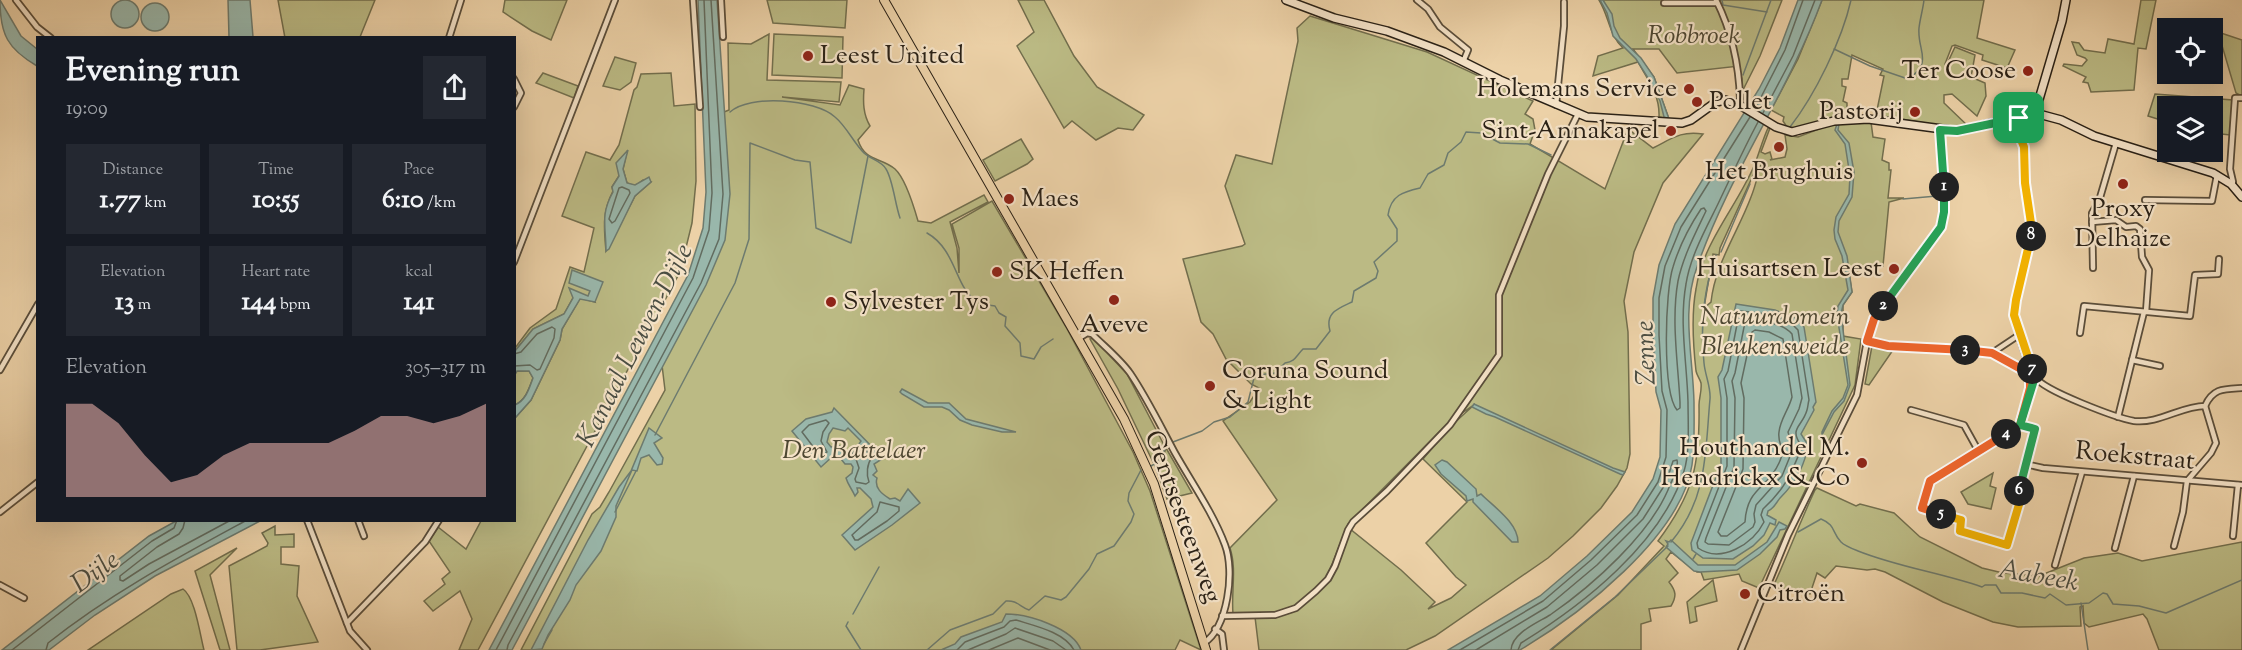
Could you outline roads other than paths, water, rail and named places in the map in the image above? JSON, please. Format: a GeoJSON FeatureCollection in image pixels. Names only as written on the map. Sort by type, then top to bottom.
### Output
{"type":"FeatureCollection","features":[{"type":"Feature","properties":{"kind":"main road","name":"Gentsesteenweg"},"geometry":{"type":"LineString","coordinates":[[884,0],[1124,419],[1153,482],[1205,646]]}},
{"type":"Feature","properties":{"kind":"street"},"geometry":{"type":"LineString","coordinates":[[16,0],[37,27],[48,36]]}},
{"type":"Feature","properties":{"kind":"street"},"geometry":{"type":"LineString","coordinates":[[450,35],[461,0]]}},
{"type":"Feature","properties":{"kind":"street"},"geometry":{"type":"LineString","coordinates":[[516,257],[615,0]]}},
{"type":"Feature","properties":{"kind":"street"},"geometry":{"type":"LineString","coordinates":[[693,0],[700,107]]}},
{"type":"Feature","properties":{"kind":"street"},"geometry":{"type":"LineString","coordinates":[[721,0],[723,37]]}},
{"type":"Feature","properties":{"kind":"street"},"geometry":{"type":"LineString","coordinates":[[1286,0],[1334,18],[1387,31],[1444,51],[1556,105],[1587,117],[1687,122],[1721,100],[1729,100],[1776,127],[1792,132],[1834,121],[1868,119],[1957,131],[2035,113],[2061,120],[2094,136],[2218,175],[2231,184],[2242,197]]}},
{"type":"Feature","properties":{"kind":"street"},"geometry":{"type":"LineString","coordinates":[[1417,0],[1425,6],[1440,27],[1468,50],[1463,62]]}},
{"type":"Feature","properties":{"kind":"street"},"geometry":{"type":"LineString","coordinates":[[2035,113],[2066,0]]}},
{"type":"Feature","properties":{"kind":"street"},"geometry":{"type":"LineString","coordinates":[[1556,105],[1564,26],[1564,2]]}},
{"type":"Feature","properties":{"kind":"street"},"geometry":{"type":"LineString","coordinates":[[1664,3],[1717,2],[1738,61],[1740,99],[1738,104]]}},
{"type":"Feature","properties":{"kind":"street"},"geometry":{"type":"LineString","coordinates":[[516,83],[521,93],[516,103]]}},
{"type":"Feature","properties":{"kind":"street"},"geometry":{"type":"LineString","coordinates":[[2231,184],[2235,98],[2242,98]]}},
{"type":"Feature","properties":{"kind":"street"},"geometry":{"type":"LineString","coordinates":[[1222,616],[1275,615],[1296,608],[1328,579],[1353,522],[1387,491],[1450,425],[1499,355],[1499,295],[1548,174],[1578,114]]}},
{"type":"Feature","properties":{"kind":"street"},"geometry":{"type":"LineString","coordinates":[[2019,118],[2032,230],[2014,315],[2032,376],[2030,388],[2020,425],[1930,481],[1922,508],[1961,520],[1960,531],[2007,545],[2020,501],[2018,488],[2035,429],[2020,425]]}},
{"type":"Feature","properties":{"kind":"street"},"geometry":{"type":"LineString","coordinates":[[1741,650],[1784,543],[1857,395],[1871,325],[1878,312],[1941,227],[1944,212],[1940,130]]}},
{"type":"Feature","properties":{"kind":"street"},"geometry":{"type":"LineString","coordinates":[[2092,268],[2092,213],[2099,201],[2116,143]]}},
{"type":"Feature","properties":{"kind":"street"},"geometry":{"type":"LineString","coordinates":[[2218,175],[2230,169]]}},
{"type":"Feature","properties":{"kind":"street"},"geometry":{"type":"LineString","coordinates":[[2145,200],[2212,201],[2218,175]]}},
{"type":"Feature","properties":{"kind":"street"},"geometry":{"type":"LineString","coordinates":[[2092,222],[2116,220],[2126,227],[2136,225],[2140,229],[2142,257],[2149,270],[2145,312],[2118,417]]}},
{"type":"Feature","properties":{"kind":"street"},"geometry":{"type":"LineString","coordinates":[[2080,333],[2084,306],[2190,316],[2195,275],[2218,274],[2219,259]]}},
{"type":"Feature","properties":{"kind":"street"},"geometry":{"type":"LineString","coordinates":[[0,370],[36,307]]}},
{"type":"Feature","properties":{"kind":"street","name":"Gentsesteenweg"},"geometry":{"type":"LineString","coordinates":[[1079,338],[1087,333],[1092,334],[1130,374],[1226,546],[1230,579],[1228,598],[1222,616],[1205,646]]}},
{"type":"Feature","properties":{"kind":"street"},"geometry":{"type":"LineString","coordinates":[[1992,353],[2019,336]]}},
{"type":"Feature","properties":{"kind":"street"},"geometry":{"type":"LineString","coordinates":[[1867,341],[1888,346],[1992,353],[2044,385],[2118,417],[2136,421],[2177,414],[2193,406],[2205,406]]}},
{"type":"Feature","properties":{"kind":"street"},"geometry":{"type":"LineString","coordinates":[[2132,360],[2160,366]]}},
{"type":"Feature","properties":{"kind":"street"},"geometry":{"type":"LineString","coordinates":[[2174,546],[2183,512],[2187,481],[2211,453],[2216,443],[2205,406],[2209,397],[2218,391],[2242,388]]}},
{"type":"Feature","properties":{"kind":"street"},"geometry":{"type":"LineString","coordinates":[[1911,410],[1964,425],[1979,452]]}},
{"type":"Feature","properties":{"kind":"street","name":"Roekstraat"},"geometry":{"type":"LineString","coordinates":[[2025,464],[2082,472],[2240,485]]}},
{"type":"Feature","properties":{"kind":"street"},"geometry":{"type":"LineString","coordinates":[[2055,565],[2082,472]]}},
{"type":"Feature","properties":{"kind":"street"},"geometry":{"type":"LineString","coordinates":[[2115,548],[2134,476]]}},
{"type":"Feature","properties":{"kind":"street"},"geometry":{"type":"LineString","coordinates":[[0,512],[36,484]]}},
{"type":"Feature","properties":{"kind":"street"},"geometry":{"type":"LineString","coordinates":[[2233,536],[2240,485]]}},
{"type":"Feature","properties":{"kind":"street"},"geometry":{"type":"LineString","coordinates":[[308,522],[353,636],[367,650]]}},
{"type":"Feature","properties":{"kind":"street"},"geometry":{"type":"LineString","coordinates":[[359,522],[364,536]]}},
{"type":"Feature","properties":{"kind":"street"},"geometry":{"type":"LineString","coordinates":[[347,623],[426,542],[438,522]]}},
{"type":"Feature","properties":{"kind":"street"},"geometry":{"type":"LineString","coordinates":[[0,585],[24,598]]}},
{"type":"Feature","properties":{"kind":"street"},"geometry":{"type":"LineString","coordinates":[[1215,629],[1222,634],[1224,650]]}},
{"type":"Feature","properties":{"kind":"water"},"geometry":{"type":"Polygon","coordinates":[[[0,0],[21,36],[36,48],[36,65],[19,53],[8,40],[0,12],[0,0]]]}},
{"type":"Feature","properties":{"kind":"water"},"geometry":{"type":"Polygon","coordinates":[[[125,0],[135,4],[139,14],[135,24],[125,28],[115,24],[111,14],[115,4],[125,0]]]}},
{"type":"Feature","properties":{"kind":"water"},"geometry":{"type":"Polygon","coordinates":[[[228,0],[250,0],[253,36],[229,36],[228,0]]]}},
{"type":"Feature","properties":{"kind":"water"},"geometry":{"type":"Polygon","coordinates":[[[698,0],[717,0],[730,194],[725,240],[706,285],[512,650],[489,650],[688,275],[703,228],[706,192],[698,0]]]}},
{"type":"Feature","properties":{"kind":"water"},"geometry":{"type":"Polygon","coordinates":[[[1600,0],[1603,0],[1612,14],[1614,26],[1620,38],[1641,58],[1654,77],[1669,119],[1664,117],[1660,101],[1636,59],[1613,36],[1607,13],[1600,0]]]}},
{"type":"Feature","properties":{"kind":"water","name":"Zenne"},"geometry":{"type":"Polygon","coordinates":[[[1798,0],[1822,0],[1793,68],[1725,199],[1692,283],[1689,334],[1694,402],[1694,442],[1692,465],[1684,492],[1669,519],[1624,571],[1597,595],[1544,635],[1520,650],[1448,650],[1540,596],[1587,556],[1632,512],[1653,479],[1660,457],[1661,410],[1656,392],[1653,335],[1653,298],[1659,265],[1675,224],[1759,89],[1780,48],[1798,0]]]}},
{"type":"Feature","properties":{"kind":"water"},"geometry":{"type":"Polygon","coordinates":[[[155,3],[165,7],[169,17],[165,27],[155,31],[145,27],[141,17],[145,7],[155,3]]]}},
{"type":"Feature","properties":{"kind":"water"},"geometry":{"type":"Polygon","coordinates":[[[1839,124],[1838,130],[1849,143],[1854,172],[1852,197],[1839,221],[1838,232],[1847,256],[1852,292],[1843,305],[1841,314],[1850,385],[1844,401],[1834,412],[1822,435],[1832,411],[1843,398],[1848,385],[1837,315],[1838,306],[1848,290],[1842,256],[1834,230],[1836,217],[1849,194],[1850,176],[1845,144],[1835,130],[1839,124]]]}},
{"type":"Feature","properties":{"kind":"water"},"geometry":{"type":"Polygon","coordinates":[[[628,150],[623,169],[627,183],[635,185],[649,177],[651,182],[635,196],[606,251],[606,207],[613,192],[612,187],[619,176],[616,163],[628,150]]]}},
{"type":"Feature","properties":{"kind":"water"},"geometry":{"type":"Polygon","coordinates":[[[572,270],[603,282],[595,302],[580,299],[562,329],[560,340],[531,400],[516,417],[516,404],[524,397],[533,378],[529,371],[516,372],[516,350],[533,329],[564,314],[573,298],[569,288],[588,296],[590,291],[569,283],[572,270]]]}},
{"type":"Feature","properties":{"kind":"water"},"geometry":{"type":"Polygon","coordinates":[[[1736,304],[1775,310],[1795,318],[1804,327],[1816,402],[1801,434],[1808,445],[1802,467],[1791,486],[1768,511],[1767,515],[1776,520],[1775,525],[1770,523],[1764,535],[1753,546],[1733,559],[1703,558],[1692,550],[1691,543],[1721,464],[1721,398],[1718,377],[1722,370],[1736,304]]]}},
{"type":"Feature","properties":{"kind":"water"},"geometry":{"type":"Polygon","coordinates":[[[902,389],[928,403],[949,403],[966,419],[1016,432],[1002,432],[972,425],[960,420],[942,407],[924,407],[902,394],[900,392],[902,389]]]}},
{"type":"Feature","properties":{"kind":"water"},"geometry":{"type":"Polygon","coordinates":[[[1474,404],[1625,472],[1623,475],[1620,474],[1486,414],[1472,407],[1474,404]]]}},
{"type":"Feature","properties":{"kind":"water"},"geometry":{"type":"Polygon","coordinates":[[[834,408],[880,455],[882,459],[874,464],[877,471],[873,475],[877,478],[878,488],[882,493],[890,499],[895,498],[900,501],[908,489],[920,503],[855,550],[842,535],[873,507],[871,499],[860,488],[857,488],[858,492],[855,496],[846,478],[852,473],[851,464],[845,464],[841,459],[833,456],[821,467],[792,431],[806,419],[832,412],[834,408]],[[833,428],[827,442],[831,447],[840,446],[852,454],[861,441],[848,428],[845,431],[833,428]]]}},
{"type":"Feature","properties":{"kind":"water"},"geometry":{"type":"Polygon","coordinates":[[[649,428],[662,438],[654,443],[663,458],[662,464],[657,465],[649,455],[641,458],[637,471],[632,470],[616,506],[616,517],[601,551],[576,585],[542,649],[531,650],[588,540],[631,471],[649,428]]]}},
{"type":"Feature","properties":{"kind":"water"},"geometry":{"type":"Polygon","coordinates":[[[1442,460],[1476,489],[1477,496],[1481,494],[1510,522],[1518,542],[1512,542],[1473,502],[1473,499],[1467,501],[1466,496],[1441,474],[1435,465],[1442,460]]]}},
{"type":"Feature","properties":{"kind":"water"},"geometry":{"type":"Polygon","coordinates":[[[174,522],[258,522],[155,576],[95,615],[49,650],[2,650],[149,536],[174,522]]]}},
{"type":"Feature","properties":{"kind":"water"},"geometry":{"type":"Polygon","coordinates":[[[1779,522],[1787,526],[1785,529],[1780,530],[1777,537],[1760,554],[1737,570],[1694,571],[1666,547],[1668,544],[1666,541],[1671,540],[1698,565],[1735,565],[1767,542],[1779,522]]]}},
{"type":"Feature","properties":{"kind":"water"},"geometry":{"type":"Polygon","coordinates":[[[1006,614],[1037,620],[1060,629],[1076,642],[1081,650],[941,650],[955,644],[961,637],[1002,622],[1006,614]]]}},
{"type":"Feature","properties":{"kind":"waterway"},"geometry":{"type":"LineString","coordinates":[[1722,0],[1723,5],[1767,12]]}},
{"type":"Feature","properties":{"kind":"waterway"},"geometry":{"type":"LineString","coordinates":[[1743,75],[1771,0]]}},
{"type":"Feature","properties":{"kind":"waterway"},"geometry":{"type":"LineString","coordinates":[[1790,127],[1809,99],[1826,66],[1841,32],[1851,0]]}},
{"type":"Feature","properties":{"kind":"waterway"},"geometry":{"type":"LineString","coordinates":[[1834,49],[1870,66],[1908,79],[1916,73],[1922,61],[1919,28],[1924,0]]}},
{"type":"Feature","properties":{"kind":"waterway"},"geometry":{"type":"LineString","coordinates":[[730,112],[739,106],[766,101],[798,103],[826,111],[839,121],[864,153],[884,166],[890,179],[900,218]]}},
{"type":"Feature","properties":{"kind":"waterway"},"geometry":{"type":"LineString","coordinates":[[1173,442],[1202,431],[1214,422],[1230,417],[1248,402],[1254,378],[1258,375],[1275,373],[1285,363],[1293,360],[1303,349],[1316,349],[1330,331],[1329,320],[1333,312],[1352,302],[1354,291],[1376,278],[1378,271],[1374,262],[1397,241],[1397,229],[1388,215],[1392,203],[1403,193],[1420,188],[1428,174],[1444,165],[1448,153],[1461,142],[1466,132],[1481,133],[1500,143],[1528,144],[1551,155]]}},
{"type":"Feature","properties":{"kind":"waterway"},"geometry":{"type":"LineString","coordinates":[[655,435],[735,283],[749,239],[750,143],[795,160],[810,162],[816,228],[851,243],[868,156]]}},
{"type":"Feature","properties":{"kind":"waterway"},"geometry":{"type":"LineString","coordinates":[[1721,252],[1750,184]]}},
{"type":"Feature","properties":{"kind":"waterway"},"geometry":{"type":"LineString","coordinates":[[1903,199],[1937,196]]}},
{"type":"Feature","properties":{"kind":"waterway"},"geometry":{"type":"LineString","coordinates":[[927,233],[944,249],[970,295],[977,301],[995,306],[999,313],[1006,317],[1005,326],[1020,343],[1021,356],[1034,359],[1041,347],[1053,339]]}},
{"type":"Feature","properties":{"kind":"waterway"},"geometry":{"type":"LineString","coordinates":[[1671,542],[1692,509],[1705,456],[1710,394],[1702,335],[1705,295],[1716,255]]}},
{"type":"Feature","properties":{"kind":"waterway"},"geometry":{"type":"LineString","coordinates":[[1151,466],[1158,462],[1166,447]]}},
{"type":"Feature","properties":{"kind":"waterway"},"geometry":{"type":"LineString","coordinates":[[927,650],[950,630],[993,614],[1006,601],[1029,610],[1045,596],[1061,600],[1066,597],[1089,569],[1097,554],[1114,546],[1131,522],[1134,514],[1128,501],[1129,493],[1141,470]]}},
{"type":"Feature","properties":{"kind":"waterway"},"geometry":{"type":"LineString","coordinates":[[615,512],[636,471]]}},
{"type":"Feature","properties":{"kind":"waterway","name":"Aabeek"},"geometry":{"type":"LineString","coordinates":[[1798,532],[1821,519],[1832,527],[1838,539],[1843,543],[1873,557],[1982,587],[1996,585],[2001,593],[2022,593],[2045,598],[2050,594],[2066,605],[2089,603],[2103,593],[2107,594],[2113,604],[2139,606],[2166,613],[2242,580]]}},
{"type":"Feature","properties":{"kind":"waterway"},"geometry":{"type":"LineString","coordinates":[[1550,650],[1615,597],[1668,546]]}},
{"type":"Feature","properties":{"kind":"waterway"},"geometry":{"type":"LineString","coordinates":[[1693,559],[1696,554]]}},
{"type":"Feature","properties":{"kind":"waterway"},"geometry":{"type":"LineString","coordinates":[[853,614],[879,567]]}},
{"type":"Feature","properties":{"kind":"waterway"},"geometry":{"type":"LineString","coordinates":[[2081,603],[2088,650]]}},
{"type":"Feature","properties":{"kind":"waterway"},"geometry":{"type":"LineString","coordinates":[[848,622],[846,626],[861,650]]}},
{"type":"Feature","properties":{"kind":"waterway"},"geometry":{"type":"LineString","coordinates":[[544,644],[552,630]]}},
{"type":"Feature","properties":{"kind":"place","name":"Leest United"},"geometry":{"type":"Point","coordinates":[808,56]}},
{"type":"Feature","properties":{"kind":"place","name":"Ter Coose"},"geometry":{"type":"Point","coordinates":[2028,71]}},
{"type":"Feature","properties":{"kind":"place","name":"Holemans Service"},"geometry":{"type":"Point","coordinates":[1689,89]}},
{"type":"Feature","properties":{"kind":"place","name":"Pollet"},"geometry":{"type":"Point","coordinates":[1697,102]}},
{"type":"Feature","properties":{"kind":"place","name":"Pastorij"},"geometry":{"type":"Point","coordinates":[1915,112]}},
{"type":"Feature","properties":{"kind":"place","name":"Sint-Annakapel"},"geometry":{"type":"Point","coordinates":[1671,131]}},
{"type":"Feature","properties":{"kind":"place","name":"Het Brughuis"},"geometry":{"type":"Point","coordinates":[1779,147]}},
{"type":"Feature","properties":{"kind":"place","name":"Proxy Delhaize"},"geometry":{"type":"Point","coordinates":[2123,184]}},
{"type":"Feature","properties":{"kind":"place","name":"Maes"},"geometry":{"type":"Point","coordinates":[1009,199]}},
{"type":"Feature","properties":{"kind":"place","name":"Huisartsen Leest"},"geometry":{"type":"Point","coordinates":[1894,269]}},
{"type":"Feature","properties":{"kind":"place","name":"SK Heffen"},"geometry":{"type":"Point","coordinates":[997,272]}},
{"type":"Feature","properties":{"kind":"place","name":"Aveve"},"geometry":{"type":"Point","coordinates":[1114,300]}},
{"type":"Feature","properties":{"kind":"place","name":"Sylvester Tys"},"geometry":{"type":"Point","coordinates":[831,302]}},
{"type":"Feature","properties":{"kind":"place","name":"Coruna Sound & Light"},"geometry":{"type":"Point","coordinates":[1210,386]}},
{"type":"Feature","properties":{"kind":"place","name":"Houthandel M. Hendrickx & Co"},"geometry":{"type":"Point","coordinates":[1862,463]}},
{"type":"Feature","properties":{"kind":"place","name":"Citroën"},"geometry":{"type":"Point","coordinates":[1745,594]}},
{"type":"Feature","properties":{"kind":"park label","name":"Robbroek"},"geometry":{"type":"Point","coordinates":[1694,36]}},
{"type":"Feature","properties":{"kind":"park label","name":"Natuurdomein Bleukensweide"},"geometry":{"type":"Point","coordinates":[1775,332]}},
{"type":"Feature","properties":{"kind":"park label","name":"Den Battelaer"},"geometry":{"type":"Point","coordinates":[854,451]}},
{"type":"Feature","properties":{"kind":"water label","name":"Kanaal Leuven-Dijle"},"geometry":{"type":"Point","coordinates":[636,346]}},
{"type":"Feature","properties":{"kind":"water label","name":"Dijle"},"geometry":{"type":"Point","coordinates":[96,573]}}]}
